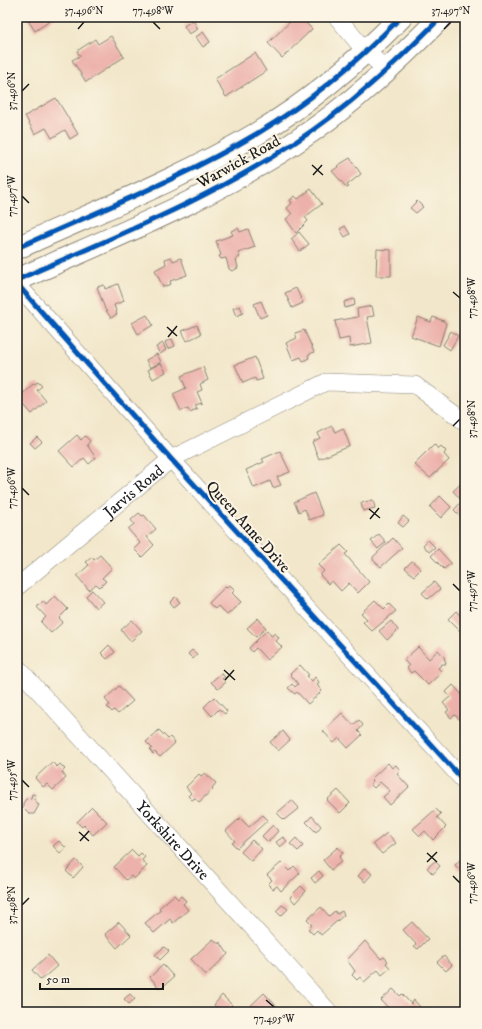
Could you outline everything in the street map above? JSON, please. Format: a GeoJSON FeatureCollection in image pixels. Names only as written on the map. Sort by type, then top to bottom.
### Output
{"type":"FeatureCollection","features":[{"type":"Feature","properties":{"kind":"main road","name":"Warwick Road"},"geometry":{"type":"LineString","coordinates":[[17,248],[152,189],[258,133],[308,100],[365,51],[401,17]]}},
{"type":"Feature","properties":{"kind":"main road","name":"Warwick Road"},"geometry":{"type":"LineString","coordinates":[[17,280],[188,203],[244,173],[294,143],[341,109],[387,70],[441,17]]}},
{"type":"Feature","properties":{"kind":"street"},"geometry":{"type":"LineString","coordinates":[[337,17],[365,51],[387,70]]}},
{"type":"Feature","properties":{"kind":"street","name":"Queen Anne Drive"},"geometry":{"type":"LineString","coordinates":[[17,284],[171,459],[465,782]]}},
{"type":"Feature","properties":{"kind":"street","name":"Jarvis Road"},"geometry":{"type":"LineString","coordinates":[[17,587],[171,459],[326,382],[415,385],[465,422]]}},
{"type":"Feature","properties":{"kind":"street","name":"Yorkshire Drive"},"geometry":{"type":"LineString","coordinates":[[17,667],[329,1012]]}},
{"type":"Feature","properties":{"kind":"building"},"geometry":{"type":"Polygon","coordinates":[[[26,17],[56,17],[35,31],[26,17]]]}},
{"type":"Feature","properties":{"kind":"building"},"geometry":{"type":"Polygon","coordinates":[[[295,17],[300,17],[312,29],[282,58],[268,43],[295,17]]]}},
{"type":"Feature","properties":{"kind":"building"},"geometry":{"type":"Polygon","coordinates":[[[193,20],[198,29],[189,34],[184,26],[193,20]]]}},
{"type":"Feature","properties":{"kind":"building"},"geometry":{"type":"Polygon","coordinates":[[[203,32],[210,42],[203,47],[196,37],[203,32]]]}},
{"type":"Feature","properties":{"kind":"building"},"geometry":{"type":"Polygon","coordinates":[[[111,36],[124,57],[86,82],[72,60],[80,56],[77,51],[95,39],[98,44],[111,36]]]}},
{"type":"Feature","properties":{"kind":"building"},"geometry":{"type":"Polygon","coordinates":[[[255,53],[266,71],[226,97],[215,79],[255,53]]]}},
{"type":"Feature","properties":{"kind":"building"},"geometry":{"type":"Polygon","coordinates":[[[56,98],[78,134],[70,139],[65,130],[52,138],[46,128],[35,134],[25,116],[56,98]]]}},
{"type":"Feature","properties":{"kind":"building"},"geometry":{"type":"Polygon","coordinates":[[[350,158],[361,174],[347,185],[349,187],[347,188],[332,171],[350,158]]]}},
{"type":"Feature","properties":{"kind":"building"},"geometry":{"type":"Polygon","coordinates":[[[311,189],[322,204],[305,217],[308,221],[296,233],[286,219],[292,214],[287,208],[292,203],[290,200],[295,196],[298,199],[311,189]]]}},
{"type":"Feature","properties":{"kind":"building"},"geometry":{"type":"Polygon","coordinates":[[[417,201],[423,207],[416,213],[410,208],[417,201]]]}},
{"type":"Feature","properties":{"kind":"building"},"geometry":{"type":"Polygon","coordinates":[[[345,226],[350,234],[345,237],[340,229],[345,226]]]}},
{"type":"Feature","properties":{"kind":"building"},"geometry":{"type":"Polygon","coordinates":[[[238,228],[240,232],[248,229],[255,247],[238,253],[240,257],[236,259],[238,268],[232,271],[229,269],[226,258],[221,259],[219,256],[221,255],[216,241],[233,235],[231,231],[238,228]]]}},
{"type":"Feature","properties":{"kind":"building"},"geometry":{"type":"Polygon","coordinates":[[[299,232],[309,244],[300,251],[291,239],[299,232]]]}},
{"type":"Feature","properties":{"kind":"building"},"geometry":{"type":"Polygon","coordinates":[[[377,249],[391,250],[391,276],[376,276],[377,249]]]}},
{"type":"Feature","properties":{"kind":"building"},"geometry":{"type":"Polygon","coordinates":[[[171,257],[173,261],[181,258],[187,275],[170,281],[171,284],[163,287],[155,270],[166,264],[165,259],[171,257]]]}},
{"type":"Feature","properties":{"kind":"building"},"geometry":{"type":"Polygon","coordinates":[[[118,284],[124,301],[114,305],[117,314],[111,318],[105,309],[97,287],[104,285],[105,289],[118,284]]]}},
{"type":"Feature","properties":{"kind":"building"},"geometry":{"type":"Polygon","coordinates":[[[296,288],[303,303],[292,308],[285,293],[296,288]]]}},
{"type":"Feature","properties":{"kind":"building"},"geometry":{"type":"Polygon","coordinates":[[[354,299],[355,305],[345,308],[344,302],[354,299]]]}},
{"type":"Feature","properties":{"kind":"building"},"geometry":{"type":"Polygon","coordinates":[[[261,301],[267,315],[260,318],[254,304],[261,301]]]}},
{"type":"Feature","properties":{"kind":"building"},"geometry":{"type":"Polygon","coordinates":[[[240,306],[243,313],[236,316],[233,308],[240,306]]]}},
{"type":"Feature","properties":{"kind":"building"},"geometry":{"type":"Polygon","coordinates":[[[372,306],[374,316],[367,317],[372,343],[350,347],[349,338],[339,340],[335,321],[358,317],[357,309],[372,306]]]}},
{"type":"Feature","properties":{"kind":"building"},"geometry":{"type":"Polygon","coordinates":[[[147,315],[153,325],[138,334],[132,323],[147,315]]]}},
{"type":"Feature","properties":{"kind":"building"},"geometry":{"type":"Polygon","coordinates":[[[418,317],[431,322],[433,317],[444,321],[446,324],[439,346],[411,336],[418,317]]]}},
{"type":"Feature","properties":{"kind":"building"},"geometry":{"type":"Polygon","coordinates":[[[197,325],[201,334],[187,341],[182,331],[197,325]]]}},
{"type":"Feature","properties":{"kind":"building"},"geometry":{"type":"Polygon","coordinates":[[[304,330],[314,352],[308,355],[309,358],[303,361],[301,357],[293,360],[286,343],[297,338],[295,333],[304,330]]]}},
{"type":"Feature","properties":{"kind":"building"},"geometry":{"type":"Polygon","coordinates":[[[451,331],[458,336],[450,350],[443,345],[451,331]]]}},
{"type":"Feature","properties":{"kind":"building"},"geometry":{"type":"Polygon","coordinates":[[[172,339],[175,346],[168,349],[165,342],[172,339]]]}},
{"type":"Feature","properties":{"kind":"building"},"geometry":{"type":"Polygon","coordinates":[[[163,343],[166,350],[160,354],[156,347],[163,343]]]}},
{"type":"Feature","properties":{"kind":"building"},"geometry":{"type":"Polygon","coordinates":[[[157,354],[161,362],[150,368],[146,360],[157,354]]]}},
{"type":"Feature","properties":{"kind":"building"},"geometry":{"type":"Polygon","coordinates":[[[255,357],[263,379],[256,381],[255,378],[243,383],[235,365],[255,357]]]}},
{"type":"Feature","properties":{"kind":"building"},"geometry":{"type":"Polygon","coordinates":[[[161,363],[166,372],[153,379],[148,370],[161,363]]]}},
{"type":"Feature","properties":{"kind":"building"},"geometry":{"type":"Polygon","coordinates":[[[203,367],[208,380],[200,384],[202,390],[197,392],[202,403],[195,405],[197,409],[190,412],[188,408],[181,411],[173,394],[186,388],[181,376],[203,367]]]}},
{"type":"Feature","properties":{"kind":"building"},"geometry":{"type":"Polygon","coordinates":[[[38,382],[42,386],[37,390],[46,401],[32,414],[23,404],[18,409],[17,396],[18,398],[32,385],[38,382]]]}},
{"type":"Feature","properties":{"kind":"building"},"geometry":{"type":"Polygon","coordinates":[[[332,426],[335,432],[343,428],[350,446],[319,459],[312,442],[320,438],[318,433],[332,426]]]}},
{"type":"Feature","properties":{"kind":"building"},"geometry":{"type":"Polygon","coordinates":[[[77,435],[81,440],[85,436],[90,441],[87,445],[96,458],[89,464],[84,458],[74,467],[59,451],[77,435]]]}},
{"type":"Feature","properties":{"kind":"building"},"geometry":{"type":"Polygon","coordinates":[[[37,437],[42,442],[35,448],[30,443],[37,437]]]}},
{"type":"Feature","properties":{"kind":"building"},"geometry":{"type":"Polygon","coordinates":[[[434,444],[438,449],[441,446],[446,451],[444,454],[449,460],[430,478],[414,464],[434,444]]]}},
{"type":"Feature","properties":{"kind":"building"},"geometry":{"type":"Polygon","coordinates":[[[280,451],[290,472],[277,477],[281,485],[273,488],[270,481],[254,488],[246,470],[264,462],[262,459],[280,451]]]}},
{"type":"Feature","properties":{"kind":"building"},"geometry":{"type":"Polygon","coordinates":[[[465,480],[465,514],[462,518],[454,510],[462,501],[453,491],[465,480]]]}},
{"type":"Feature","properties":{"kind":"building"},"geometry":{"type":"Polygon","coordinates":[[[314,493],[323,515],[309,520],[305,509],[299,512],[294,502],[314,493]]]}},
{"type":"Feature","properties":{"kind":"building"},"geometry":{"type":"Polygon","coordinates":[[[440,496],[451,507],[441,518],[430,507],[440,496]]]}},
{"type":"Feature","properties":{"kind":"building"},"geometry":{"type":"Polygon","coordinates":[[[373,500],[375,508],[363,511],[361,503],[373,500]]]}},
{"type":"Feature","properties":{"kind":"building"},"geometry":{"type":"Polygon","coordinates":[[[139,513],[142,516],[144,515],[156,529],[147,537],[154,545],[142,557],[134,549],[140,543],[128,529],[134,524],[131,520],[139,513]]]}},
{"type":"Feature","properties":{"kind":"building"},"geometry":{"type":"Polygon","coordinates":[[[403,516],[409,521],[403,527],[398,523],[403,516]]]}},
{"type":"Feature","properties":{"kind":"building"},"geometry":{"type":"Polygon","coordinates":[[[379,534],[386,542],[378,549],[371,541],[379,534]]]}},
{"type":"Feature","properties":{"kind":"building"},"geometry":{"type":"Polygon","coordinates":[[[393,538],[402,548],[381,567],[373,560],[373,557],[393,538]]]}},
{"type":"Feature","properties":{"kind":"building"},"geometry":{"type":"Polygon","coordinates":[[[428,540],[435,547],[429,552],[423,545],[428,540]]]}},
{"type":"Feature","properties":{"kind":"building"},"geometry":{"type":"Polygon","coordinates":[[[341,545],[348,552],[345,554],[369,582],[358,593],[349,583],[341,591],[332,581],[328,584],[320,575],[324,571],[318,565],[341,545]]]}},
{"type":"Feature","properties":{"kind":"building"},"geometry":{"type":"Polygon","coordinates":[[[438,549],[451,563],[444,569],[431,556],[438,549]]]}},
{"type":"Feature","properties":{"kind":"building"},"geometry":{"type":"Polygon","coordinates":[[[100,555],[112,568],[102,578],[106,581],[100,587],[96,584],[89,590],[77,576],[89,565],[86,562],[92,557],[94,560],[100,555]]]}},
{"type":"Feature","properties":{"kind":"building"},"geometry":{"type":"Polygon","coordinates":[[[412,561],[421,569],[414,576],[405,568],[412,561]]]}},
{"type":"Feature","properties":{"kind":"building"},"geometry":{"type":"Polygon","coordinates":[[[434,582],[440,589],[428,599],[422,593],[434,582]]]}},
{"type":"Feature","properties":{"kind":"building"},"geometry":{"type":"Polygon","coordinates":[[[230,585],[235,590],[232,593],[241,602],[227,615],[218,606],[215,609],[209,603],[226,586],[227,587],[230,585]]]}},
{"type":"Feature","properties":{"kind":"building"},"geometry":{"type":"Polygon","coordinates":[[[92,590],[103,602],[96,608],[86,596],[92,590]]]}},
{"type":"Feature","properties":{"kind":"building"},"geometry":{"type":"Polygon","coordinates":[[[55,596],[68,609],[59,618],[63,622],[51,633],[41,622],[46,617],[37,607],[43,601],[46,605],[55,596]]]}},
{"type":"Feature","properties":{"kind":"building"},"geometry":{"type":"Polygon","coordinates":[[[175,597],[180,602],[174,607],[170,602],[175,597]]]}},
{"type":"Feature","properties":{"kind":"building"},"geometry":{"type":"Polygon","coordinates":[[[375,600],[384,609],[389,604],[396,611],[372,631],[363,622],[367,619],[361,613],[375,600]]]}},
{"type":"Feature","properties":{"kind":"building"},"geometry":{"type":"Polygon","coordinates":[[[456,611],[465,621],[465,636],[448,619],[456,611]]]}},
{"type":"Feature","properties":{"kind":"building"},"geometry":{"type":"Polygon","coordinates":[[[258,618],[266,628],[256,637],[247,628],[258,618]]]}},
{"type":"Feature","properties":{"kind":"building"},"geometry":{"type":"Polygon","coordinates":[[[132,620],[142,631],[131,641],[121,630],[132,620]]]}},
{"type":"Feature","properties":{"kind":"building"},"geometry":{"type":"Polygon","coordinates":[[[391,621],[398,630],[387,640],[379,631],[391,621]]]}},
{"type":"Feature","properties":{"kind":"building"},"geometry":{"type":"Polygon","coordinates":[[[267,630],[271,636],[275,633],[279,638],[276,641],[282,647],[267,660],[256,648],[252,652],[249,648],[267,630]]]}},
{"type":"Feature","properties":{"kind":"building"},"geometry":{"type":"Polygon","coordinates":[[[109,645],[115,652],[107,659],[101,653],[109,645]]]}},
{"type":"Feature","properties":{"kind":"building"},"geometry":{"type":"Polygon","coordinates":[[[418,647],[429,659],[438,650],[444,657],[446,664],[442,664],[438,668],[442,672],[428,685],[414,671],[411,673],[407,668],[409,666],[404,660],[418,647]]]}},
{"type":"Feature","properties":{"kind":"building"},"geometry":{"type":"Polygon","coordinates":[[[192,650],[197,654],[193,659],[188,654],[192,650]]]}},
{"type":"Feature","properties":{"kind":"building"},"geometry":{"type":"Polygon","coordinates":[[[300,665],[312,681],[315,677],[319,682],[317,685],[322,691],[308,704],[297,692],[295,694],[288,688],[292,684],[295,687],[298,684],[290,674],[300,665]]]}},
{"type":"Feature","properties":{"kind":"building"},"geometry":{"type":"Polygon","coordinates":[[[222,674],[225,677],[222,679],[226,682],[218,689],[211,682],[222,674]]]}},
{"type":"Feature","properties":{"kind":"building"},"geometry":{"type":"Polygon","coordinates":[[[453,685],[465,698],[465,724],[455,715],[451,718],[446,712],[449,710],[443,703],[450,697],[446,692],[453,685]]]}},
{"type":"Feature","properties":{"kind":"building"},"geometry":{"type":"Polygon","coordinates":[[[119,686],[133,701],[118,714],[114,710],[112,712],[107,707],[110,705],[105,699],[119,686]]]}},
{"type":"Feature","properties":{"kind":"building"},"geometry":{"type":"Polygon","coordinates":[[[214,697],[227,711],[225,714],[219,709],[212,716],[204,707],[214,697]]]}},
{"type":"Feature","properties":{"kind":"building"},"geometry":{"type":"Polygon","coordinates":[[[342,713],[353,725],[359,720],[363,725],[358,731],[362,735],[348,748],[339,738],[334,743],[323,731],[342,713]]]}},
{"type":"Feature","properties":{"kind":"building"},"geometry":{"type":"Polygon","coordinates":[[[159,730],[168,739],[170,737],[175,743],[160,757],[155,752],[153,754],[150,750],[152,748],[146,742],[159,730]]]}},
{"type":"Feature","properties":{"kind":"building"},"geometry":{"type":"Polygon","coordinates":[[[283,731],[290,740],[278,751],[270,742],[283,731]]]}},
{"type":"Feature","properties":{"kind":"building"},"geometry":{"type":"Polygon","coordinates":[[[52,762],[57,767],[60,764],[65,769],[62,772],[66,778],[53,790],[47,784],[43,787],[35,778],[52,762]]]}},
{"type":"Feature","properties":{"kind":"building"},"geometry":{"type":"Polygon","coordinates":[[[388,763],[392,768],[396,765],[400,770],[397,774],[409,787],[390,805],[383,797],[390,791],[380,782],[374,788],[370,784],[373,781],[371,779],[388,763]]]}},
{"type":"Feature","properties":{"kind":"building"},"geometry":{"type":"Polygon","coordinates":[[[205,773],[216,783],[212,788],[213,789],[199,802],[195,798],[192,800],[188,796],[191,793],[186,787],[199,774],[201,776],[205,773]]]}},
{"type":"Feature","properties":{"kind":"building"},"geometry":{"type":"Polygon","coordinates":[[[338,790],[350,803],[340,813],[327,800],[338,790]]]}},
{"type":"Feature","properties":{"kind":"building"},"geometry":{"type":"Polygon","coordinates":[[[32,794],[36,795],[34,799],[39,805],[34,814],[29,814],[23,808],[23,803],[26,799],[31,798],[32,794]]]}},
{"type":"Feature","properties":{"kind":"building"},"geometry":{"type":"Polygon","coordinates":[[[292,800],[299,808],[284,820],[277,813],[292,800]]]}},
{"type":"Feature","properties":{"kind":"building"},"geometry":{"type":"Polygon","coordinates":[[[92,807],[107,822],[93,835],[84,825],[82,827],[77,822],[92,807]]]}},
{"type":"Feature","properties":{"kind":"building"},"geometry":{"type":"Polygon","coordinates":[[[436,809],[441,814],[437,817],[446,827],[433,840],[425,831],[420,836],[413,829],[436,809]]]}},
{"type":"Feature","properties":{"kind":"building"},"geometry":{"type":"Polygon","coordinates":[[[263,815],[268,820],[237,848],[232,843],[235,841],[226,831],[240,818],[249,827],[263,815]]]}},
{"type":"Feature","properties":{"kind":"building"},"geometry":{"type":"Polygon","coordinates":[[[312,816],[321,826],[316,832],[306,822],[312,816]]]}},
{"type":"Feature","properties":{"kind":"building"},"geometry":{"type":"Polygon","coordinates":[[[273,825],[278,831],[268,842],[262,836],[273,825]]]}},
{"type":"Feature","properties":{"kind":"building"},"geometry":{"type":"Polygon","coordinates":[[[387,833],[396,843],[382,854],[373,844],[387,833]]]}},
{"type":"Feature","properties":{"kind":"building"},"geometry":{"type":"Polygon","coordinates":[[[283,837],[287,841],[280,847],[276,842],[283,837]]]}},
{"type":"Feature","properties":{"kind":"building"},"geometry":{"type":"Polygon","coordinates":[[[296,838],[303,846],[298,851],[290,844],[296,838]]]}},
{"type":"Feature","properties":{"kind":"building"},"geometry":{"type":"Polygon","coordinates":[[[252,840],[262,849],[251,861],[241,852],[252,840]]]}},
{"type":"Feature","properties":{"kind":"building"},"geometry":{"type":"Polygon","coordinates":[[[59,841],[66,848],[60,853],[53,846],[59,841]]]}},
{"type":"Feature","properties":{"kind":"building"},"geometry":{"type":"Polygon","coordinates":[[[338,847],[343,853],[339,857],[342,861],[331,870],[323,860],[338,847]]]}},
{"type":"Feature","properties":{"kind":"building"},"geometry":{"type":"Polygon","coordinates":[[[132,850],[138,856],[141,853],[145,857],[142,860],[147,866],[134,879],[131,876],[126,880],[114,867],[132,850]]]}},
{"type":"Feature","properties":{"kind":"building"},"geometry":{"type":"Polygon","coordinates":[[[465,855],[465,874],[455,865],[465,855]]]}},
{"type":"Feature","properties":{"kind":"building"},"geometry":{"type":"Polygon","coordinates":[[[76,860],[83,867],[73,878],[66,871],[76,860]]]}},
{"type":"Feature","properties":{"kind":"building"},"geometry":{"type":"Polygon","coordinates":[[[435,861],[440,866],[433,874],[427,868],[435,861]]]}},
{"type":"Feature","properties":{"kind":"building"},"geometry":{"type":"Polygon","coordinates":[[[281,863],[289,871],[294,866],[300,873],[281,891],[277,886],[273,889],[268,884],[272,880],[267,875],[281,863]]]}},
{"type":"Feature","properties":{"kind":"building"},"geometry":{"type":"Polygon","coordinates":[[[365,868],[372,874],[365,882],[358,876],[365,868]]]}},
{"type":"Feature","properties":{"kind":"building"},"geometry":{"type":"Polygon","coordinates":[[[319,871],[323,876],[315,883],[311,878],[319,871]]]}},
{"type":"Feature","properties":{"kind":"building"},"geometry":{"type":"Polygon","coordinates":[[[301,886],[306,891],[295,903],[290,897],[301,886]]]}},
{"type":"Feature","properties":{"kind":"building"},"geometry":{"type":"Polygon","coordinates":[[[174,895],[178,899],[181,896],[186,901],[183,904],[188,910],[173,923],[170,919],[154,933],[145,923],[161,910],[159,908],[174,895]]]}},
{"type":"Feature","properties":{"kind":"building"},"geometry":{"type":"Polygon","coordinates":[[[282,905],[288,909],[281,916],[276,911],[282,905]]]}},
{"type":"Feature","properties":{"kind":"building"},"geometry":{"type":"Polygon","coordinates":[[[321,907],[329,916],[335,911],[337,914],[342,911],[344,915],[321,935],[317,930],[313,934],[308,929],[312,925],[307,920],[321,907]]]}},
{"type":"Feature","properties":{"kind":"building"},"geometry":{"type":"Polygon","coordinates":[[[119,922],[131,935],[117,948],[105,934],[119,922]]]}},
{"type":"Feature","properties":{"kind":"building"},"geometry":{"type":"Polygon","coordinates":[[[412,922],[428,939],[418,949],[414,946],[416,944],[403,930],[412,922]]]}},
{"type":"Feature","properties":{"kind":"building"},"geometry":{"type":"Polygon","coordinates":[[[213,939],[219,944],[220,942],[228,954],[206,975],[191,959],[213,939]]]}},
{"type":"Feature","properties":{"kind":"building"},"geometry":{"type":"Polygon","coordinates":[[[365,941],[381,959],[384,957],[388,961],[386,963],[390,968],[382,975],[378,970],[364,982],[360,977],[357,980],[352,975],[355,971],[347,960],[365,941]]]}},
{"type":"Feature","properties":{"kind":"building"},"geometry":{"type":"Polygon","coordinates":[[[164,947],[169,951],[160,960],[155,955],[164,947]]]}},
{"type":"Feature","properties":{"kind":"building"},"geometry":{"type":"Polygon","coordinates":[[[48,955],[57,966],[41,980],[32,970],[48,955]]]}},
{"type":"Feature","properties":{"kind":"building"},"geometry":{"type":"Polygon","coordinates":[[[444,956],[452,965],[446,971],[437,962],[444,956]]]}},
{"type":"Feature","properties":{"kind":"building"},"geometry":{"type":"Polygon","coordinates":[[[163,965],[174,977],[160,989],[150,977],[163,965]]]}},
{"type":"Feature","properties":{"kind":"building"},"geometry":{"type":"Polygon","coordinates":[[[393,989],[400,996],[402,994],[411,1004],[414,1000],[420,1007],[414,1012],[392,1012],[381,1000],[393,989]]]}},
{"type":"Feature","properties":{"kind":"building"},"geometry":{"type":"Polygon","coordinates":[[[264,993],[279,1009],[276,1012],[244,1012],[264,993]]]}},
{"type":"Feature","properties":{"kind":"building"},"geometry":{"type":"Polygon","coordinates":[[[130,994],[135,999],[129,1004],[124,999],[130,994]]]}},
{"type":"Feature","properties":{"kind":"building"},"geometry":{"type":"Polygon","coordinates":[[[222,995],[232,1005],[224,1012],[221,1012],[214,1005],[222,995]]]}},
{"type":"Feature","properties":{"kind":"cycle path"},"geometry":{"type":"LineString","coordinates":[[17,248],[169,180],[229,150],[258,133],[296,108],[333,80],[351,65],[401,17]]}},
{"type":"Feature","properties":{"kind":"cycle path"},"geometry":{"type":"LineString","coordinates":[[17,280],[158,217],[228,183],[261,164],[314,129],[352,100],[389,68],[441,17]]}},
{"type":"Feature","properties":{"kind":"cycle path"},"geometry":{"type":"LineString","coordinates":[[17,284],[171,459],[465,782]]}}]}
